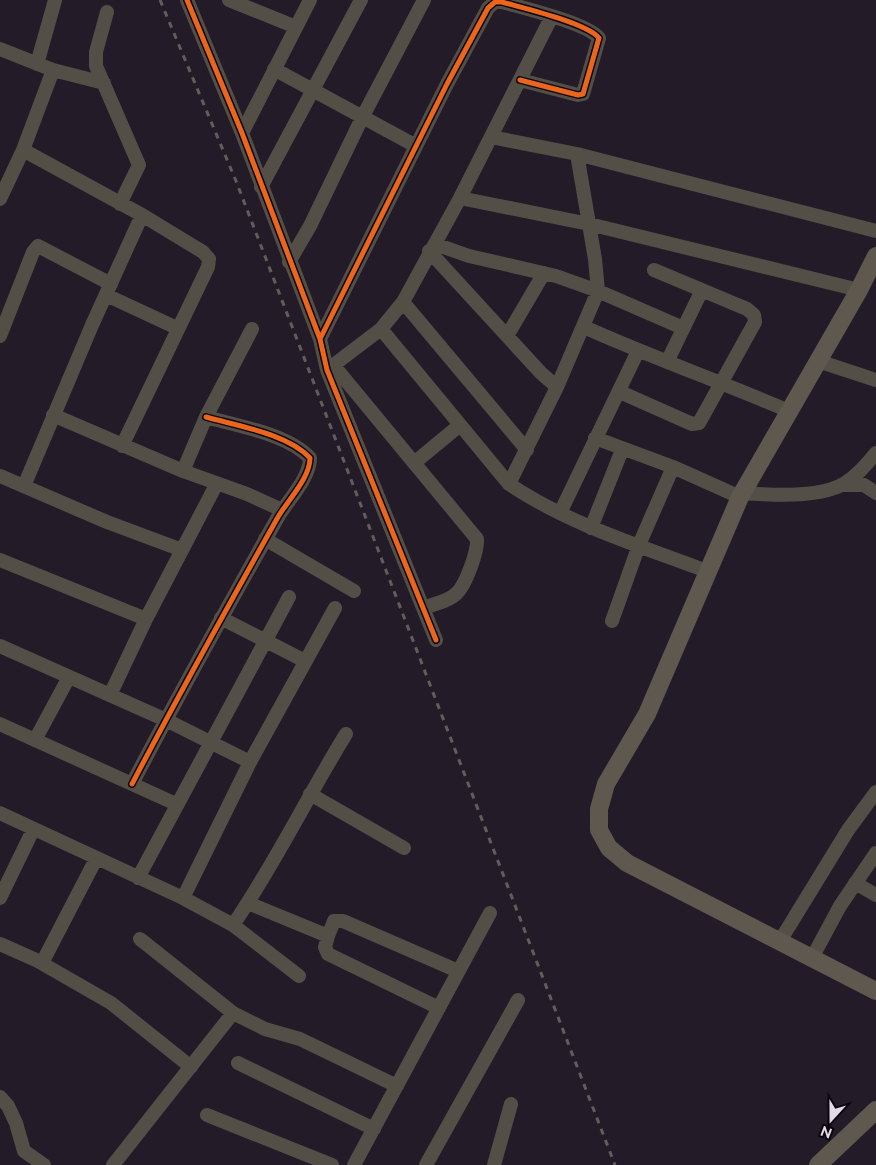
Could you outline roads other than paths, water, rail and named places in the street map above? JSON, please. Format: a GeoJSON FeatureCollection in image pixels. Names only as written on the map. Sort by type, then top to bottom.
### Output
{"type":"FeatureCollection","features":[{"type":"Feature","properties":{"kind":"main road"},"geometry":{"type":"LineString","coordinates":[[876,256],[859,290],[741,495],[647,714],[606,784],[599,809],[600,830],[609,848],[627,863],[876,991]]}},
{"type":"Feature","properties":{"kind":"main road"},"geometry":{"type":"LineString","coordinates":[[818,1165],[876,1110]]}},
{"type":"Feature","properties":{"kind":"street"},"geometry":{"type":"LineString","coordinates":[[37,64],[55,0]]}},
{"type":"Feature","properties":{"kind":"street"},"geometry":{"type":"LineString","coordinates":[[187,0],[242,132],[289,262],[436,640]]}},
{"type":"Feature","properties":{"kind":"street"},"geometry":{"type":"LineString","coordinates":[[228,0],[246,3],[296,27]]}},
{"type":"Feature","properties":{"kind":"street"},"geometry":{"type":"LineString","coordinates":[[242,132],[310,0]]}},
{"type":"Feature","properties":{"kind":"street"},"geometry":{"type":"LineString","coordinates":[[262,187],[362,0]]}},
{"type":"Feature","properties":{"kind":"street"},"geometry":{"type":"LineString","coordinates":[[289,262],[310,226],[362,118],[424,0]]}},
{"type":"Feature","properties":{"kind":"street"},"geometry":{"type":"LineString","coordinates":[[320,339],[416,146],[488,8],[495,2],[502,2],[552,16],[593,33],[599,38],[583,94],[578,96],[520,80]]}},
{"type":"Feature","properties":{"kind":"street"},"geometry":{"type":"LineString","coordinates":[[107,12],[96,52],[96,66],[139,165],[120,204]]}},
{"type":"Feature","properties":{"kind":"street"},"geometry":{"type":"LineString","coordinates":[[330,368],[381,329],[403,302],[460,198],[552,16]]}},
{"type":"Feature","properties":{"kind":"street"},"geometry":{"type":"LineString","coordinates":[[0,49],[53,70],[104,82]]}},
{"type":"Feature","properties":{"kind":"street"},"geometry":{"type":"LineString","coordinates":[[274,69],[416,146]]}},
{"type":"Feature","properties":{"kind":"street"},"geometry":{"type":"LineString","coordinates":[[0,199],[23,150],[53,70]]}},
{"type":"Feature","properties":{"kind":"street"},"geometry":{"type":"LineString","coordinates":[[491,137],[577,154],[876,231]]}},
{"type":"Feature","properties":{"kind":"street"},"geometry":{"type":"LineString","coordinates":[[23,150],[142,215],[203,252],[209,259],[208,267],[122,446]]}},
{"type":"Feature","properties":{"kind":"street"},"geometry":{"type":"LineString","coordinates":[[509,484],[557,387],[598,291],[577,154]]}},
{"type":"Feature","properties":{"kind":"street"},"geometry":{"type":"LineString","coordinates":[[460,198],[589,224],[859,290]]}},
{"type":"Feature","properties":{"kind":"street"},"geometry":{"type":"LineString","coordinates":[[24,486],[53,415],[142,215]]}},
{"type":"Feature","properties":{"kind":"street"},"geometry":{"type":"LineString","coordinates":[[0,336],[33,252],[38,246],[45,248],[108,289],[178,328]]}},
{"type":"Feature","properties":{"kind":"street"},"geometry":{"type":"LineString","coordinates":[[432,247],[544,272],[598,291],[683,328]]}},
{"type":"Feature","properties":{"kind":"street"},"geometry":{"type":"LineString","coordinates":[[432,247],[507,336],[557,387]]}},
{"type":"Feature","properties":{"kind":"street"},"geometry":{"type":"LineString","coordinates":[[620,392],[696,424],[702,420],[755,322],[754,315],[747,309],[654,270]]}},
{"type":"Feature","properties":{"kind":"street"},"geometry":{"type":"LineString","coordinates":[[507,336],[544,272]]}},
{"type":"Feature","properties":{"kind":"street"},"geometry":{"type":"LineString","coordinates":[[667,362],[702,290]]}},
{"type":"Feature","properties":{"kind":"street"},"geometry":{"type":"LineString","coordinates":[[403,302],[527,450]]}},
{"type":"Feature","properties":{"kind":"street"},"geometry":{"type":"LineString","coordinates":[[584,327],[638,351],[788,411]]}},
{"type":"Feature","properties":{"kind":"street"},"geometry":{"type":"LineString","coordinates":[[183,471],[206,417],[252,329]]}},
{"type":"Feature","properties":{"kind":"street"},"geometry":{"type":"LineString","coordinates":[[381,329],[509,484],[536,502],[591,528],[709,572]]}},
{"type":"Feature","properties":{"kind":"street"},"geometry":{"type":"LineString","coordinates":[[560,514],[638,351]]}},
{"type":"Feature","properties":{"kind":"street"},"geometry":{"type":"LineString","coordinates":[[818,361],[876,380]]}},
{"type":"Feature","properties":{"kind":"street"},"geometry":{"type":"LineString","coordinates":[[330,368],[414,462],[477,539],[478,548],[457,593],[424,608]]}},
{"type":"Feature","properties":{"kind":"street"},"geometry":{"type":"LineString","coordinates":[[53,415],[216,485],[247,494],[282,510]]}},
{"type":"Feature","properties":{"kind":"street"},"geometry":{"type":"LineString","coordinates":[[132,784],[221,618],[282,510],[310,467],[310,458],[301,448],[206,417]]}},
{"type":"Feature","properties":{"kind":"street"},"geometry":{"type":"LineString","coordinates":[[414,462],[460,425]]}},
{"type":"Feature","properties":{"kind":"street"},"geometry":{"type":"LineString","coordinates":[[595,438],[741,495],[822,492],[841,485],[860,471],[876,454]]}},
{"type":"Feature","properties":{"kind":"street"},"geometry":{"type":"LineString","coordinates":[[591,528],[622,450]]}},
{"type":"Feature","properties":{"kind":"street"},"geometry":{"type":"LineString","coordinates":[[612,621],[640,546],[673,467]]}},
{"type":"Feature","properties":{"kind":"street"},"geometry":{"type":"LineString","coordinates":[[0,476],[107,522],[182,550]]}},
{"type":"Feature","properties":{"kind":"street"},"geometry":{"type":"LineString","coordinates":[[110,695],[146,619],[216,485]]}},
{"type":"Feature","properties":{"kind":"street"},"geometry":{"type":"LineString","coordinates":[[841,485],[864,485],[876,493]]}},
{"type":"Feature","properties":{"kind":"street"},"geometry":{"type":"LineString","coordinates":[[266,539],[354,591]]}},
{"type":"Feature","properties":{"kind":"street"},"geometry":{"type":"LineString","coordinates":[[0,560],[146,619]]}},
{"type":"Feature","properties":{"kind":"street"},"geometry":{"type":"LineString","coordinates":[[138,878],[176,804],[212,742],[289,597]]}},
{"type":"Feature","properties":{"kind":"street"},"geometry":{"type":"LineString","coordinates":[[183,898],[250,762],[335,608]]}},
{"type":"Feature","properties":{"kind":"street"},"geometry":{"type":"LineString","coordinates":[[221,618],[305,661]]}},
{"type":"Feature","properties":{"kind":"street"},"geometry":{"type":"LineString","coordinates":[[0,646],[166,720],[250,762]]}},
{"type":"Feature","properties":{"kind":"street"},"geometry":{"type":"LineString","coordinates":[[35,740],[69,677]]}},
{"type":"Feature","properties":{"kind":"street"},"geometry":{"type":"LineString","coordinates":[[0,724],[176,804]]}},
{"type":"Feature","properties":{"kind":"street"},"geometry":{"type":"LineString","coordinates":[[233,924],[248,903],[346,734]]}},
{"type":"Feature","properties":{"kind":"street"},"geometry":{"type":"LineString","coordinates":[[780,940],[848,830],[876,792]]}},
{"type":"Feature","properties":{"kind":"street"},"geometry":{"type":"LineString","coordinates":[[310,794],[404,848]]}},
{"type":"Feature","properties":{"kind":"street"},"geometry":{"type":"LineString","coordinates":[[0,814],[183,898],[233,924],[299,976]]}},
{"type":"Feature","properties":{"kind":"street"},"geometry":{"type":"LineString","coordinates":[[0,898],[34,830]]}},
{"type":"Feature","properties":{"kind":"street"},"geometry":{"type":"LineString","coordinates":[[812,958],[855,883],[876,853]]}},
{"type":"Feature","properties":{"kind":"street"},"geometry":{"type":"LineString","coordinates":[[42,963],[96,859]]}},
{"type":"Feature","properties":{"kind":"street"},"geometry":{"type":"LineString","coordinates":[[855,883],[876,895]]}},
{"type":"Feature","properties":{"kind":"street"},"geometry":{"type":"LineString","coordinates":[[248,903],[328,936]]}},
{"type":"Feature","properties":{"kind":"street"},"geometry":{"type":"LineString","coordinates":[[354,1165],[490,913]]}},
{"type":"Feature","properties":{"kind":"street"},"geometry":{"type":"LineString","coordinates":[[439,1008],[328,954],[324,947],[334,921],[343,921],[458,971]]}},
{"type":"Feature","properties":{"kind":"street"},"geometry":{"type":"LineString","coordinates":[[140,939],[233,1013],[265,1029],[300,1039],[397,1086]]}},
{"type":"Feature","properties":{"kind":"street"},"geometry":{"type":"LineString","coordinates":[[0,944],[42,963],[111,1003],[192,1068]]}},
{"type":"Feature","properties":{"kind":"street"},"geometry":{"type":"LineString","coordinates":[[426,1165],[518,1000]]}},
{"type":"Feature","properties":{"kind":"street"},"geometry":{"type":"LineString","coordinates":[[113,1165],[192,1068],[233,1013]]}},
{"type":"Feature","properties":{"kind":"street"},"geometry":{"type":"LineString","coordinates":[[238,1063],[374,1128]]}},
{"type":"Feature","properties":{"kind":"street"},"geometry":{"type":"LineString","coordinates":[[0,1097],[8,1106],[16,1122],[24,1151],[44,1165]]}},
{"type":"Feature","properties":{"kind":"street"},"geometry":{"type":"LineString","coordinates":[[494,1165],[511,1104]]}},
{"type":"Feature","properties":{"kind":"street"},"geometry":{"type":"LineString","coordinates":[[207,1115],[332,1165]]}},
{"type":"Feature","properties":{"kind":"railway"},"geometry":{"type":"LineString","coordinates":[[160,0],[236,181],[615,1165]]}}]}
